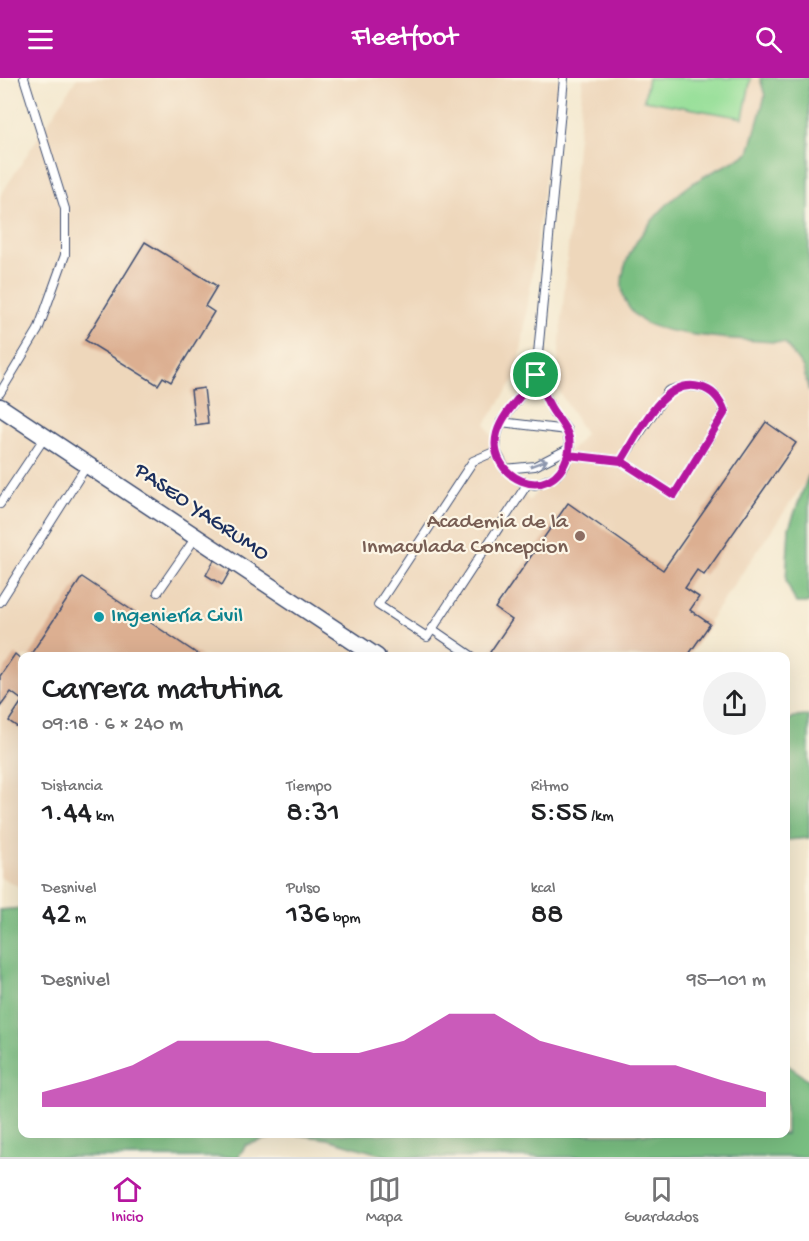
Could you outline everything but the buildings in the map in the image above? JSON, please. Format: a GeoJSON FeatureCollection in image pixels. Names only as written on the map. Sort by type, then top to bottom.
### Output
{"type":"FeatureCollection","features":[{"type":"Feature","properties":{"kind":"street","name":"PASEO YAGRUMO"},"geometry":{"type":"LineString","coordinates":[[0,407],[368,652]]}},
{"type":"Feature","properties":{"kind":"lane"},"geometry":{"type":"LineString","coordinates":[[0,393],[38,330],[65,255],[65,209],[24,78]]}},
{"type":"Feature","properties":{"kind":"lane"},"geometry":{"type":"LineString","coordinates":[[536,375],[501,422],[496,435],[496,451],[505,469],[528,483],[544,483],[556,476],[565,465],[569,452],[567,430],[553,411],[536,375],[564,78]]}},
{"type":"Feature","properties":{"kind":"lane"},"geometry":{"type":"LineString","coordinates":[[505,469],[535,466],[569,452],[621,461],[674,495],[725,412],[721,401],[706,388],[693,385],[668,391],[621,461]]}},
{"type":"Feature","properties":{"kind":"lane"},"geometry":{"type":"LineString","coordinates":[[501,422],[567,430]]}},
{"type":"Feature","properties":{"kind":"lane"},"geometry":{"type":"LineString","coordinates":[[0,504],[45,437]]}},
{"type":"Feature","properties":{"kind":"lane"},"geometry":{"type":"LineString","coordinates":[[496,451],[473,461],[378,605],[428,637],[528,483]]}},
{"type":"Feature","properties":{"kind":"lane"},"geometry":{"type":"LineString","coordinates":[[0,602],[87,465]]}},
{"type":"Feature","properties":{"kind":"lane"},"geometry":{"type":"LineString","coordinates":[[159,592],[196,537]]}},
{"type":"Feature","properties":{"kind":"lane"},"geometry":{"type":"LineString","coordinates":[[432,629],[466,652]]}},
{"type":"Feature","properties":{"kind":"shaded area"},"geometry":{"type":"Polygon","coordinates":[[[77,78],[559,78],[518,374],[485,424],[529,501],[585,434],[556,386],[583,78],[809,78],[809,476],[687,652],[18,652],[18,886],[0,877],[0,196],[77,78]]]}},
{"type":"Feature","properties":{"kind":"green space"},"geometry":{"type":"Polygon","coordinates":[[[648,78],[751,78],[743,118],[644,100],[648,78]]]}},
{"type":"Feature","properties":{"kind":"green space"},"geometry":{"type":"Polygon","coordinates":[[[760,78],[809,78],[809,392],[803,368],[785,343],[688,334],[652,326],[641,320],[627,304],[622,287],[625,267],[633,248],[645,229],[660,212],[696,181],[749,153],[765,96],[760,78]]]}},
{"type":"Feature","properties":{"kind":"green space"},"geometry":{"type":"Polygon","coordinates":[[[809,474],[809,603],[796,603],[786,581],[789,528],[809,474]]]}},
{"type":"Feature","properties":{"kind":"green space"},"geometry":{"type":"Polygon","coordinates":[[[809,716],[809,838],[790,840],[790,720],[809,716]]]}},
{"type":"Feature","properties":{"kind":"green space"},"geometry":{"type":"Polygon","coordinates":[[[18,908],[18,1138],[270,1138],[246,1145],[238,1157],[0,1157],[0,910],[18,908]]]}},
{"type":"Feature","properties":{"kind":"green space"},"geometry":{"type":"Polygon","coordinates":[[[790,1067],[809,1080],[809,1157],[390,1157],[321,1138],[790,1138],[790,1067]]]}},
{"type":"Feature","properties":{"kind":"place","name":"Academia de la Inmaculada Concepcion"},"geometry":{"type":"Point","coordinates":[580,536]}},
{"type":"Feature","properties":{"kind":"place","name":"Ingeniería Civil"},"geometry":{"type":"Point","coordinates":[99,617]}},
{"type":"Feature","properties":{"kind":"route"},"geometry":{"type":"LineString","coordinates":[[536,375],[501,422],[496,435],[496,451],[505,469],[521,481],[535,485],[556,476],[565,465],[568,455],[621,461],[674,495],[725,412],[721,401],[706,388],[693,385],[681,387],[668,391],[621,461],[568,455],[570,439],[567,430],[553,411],[536,375]]}}]}
